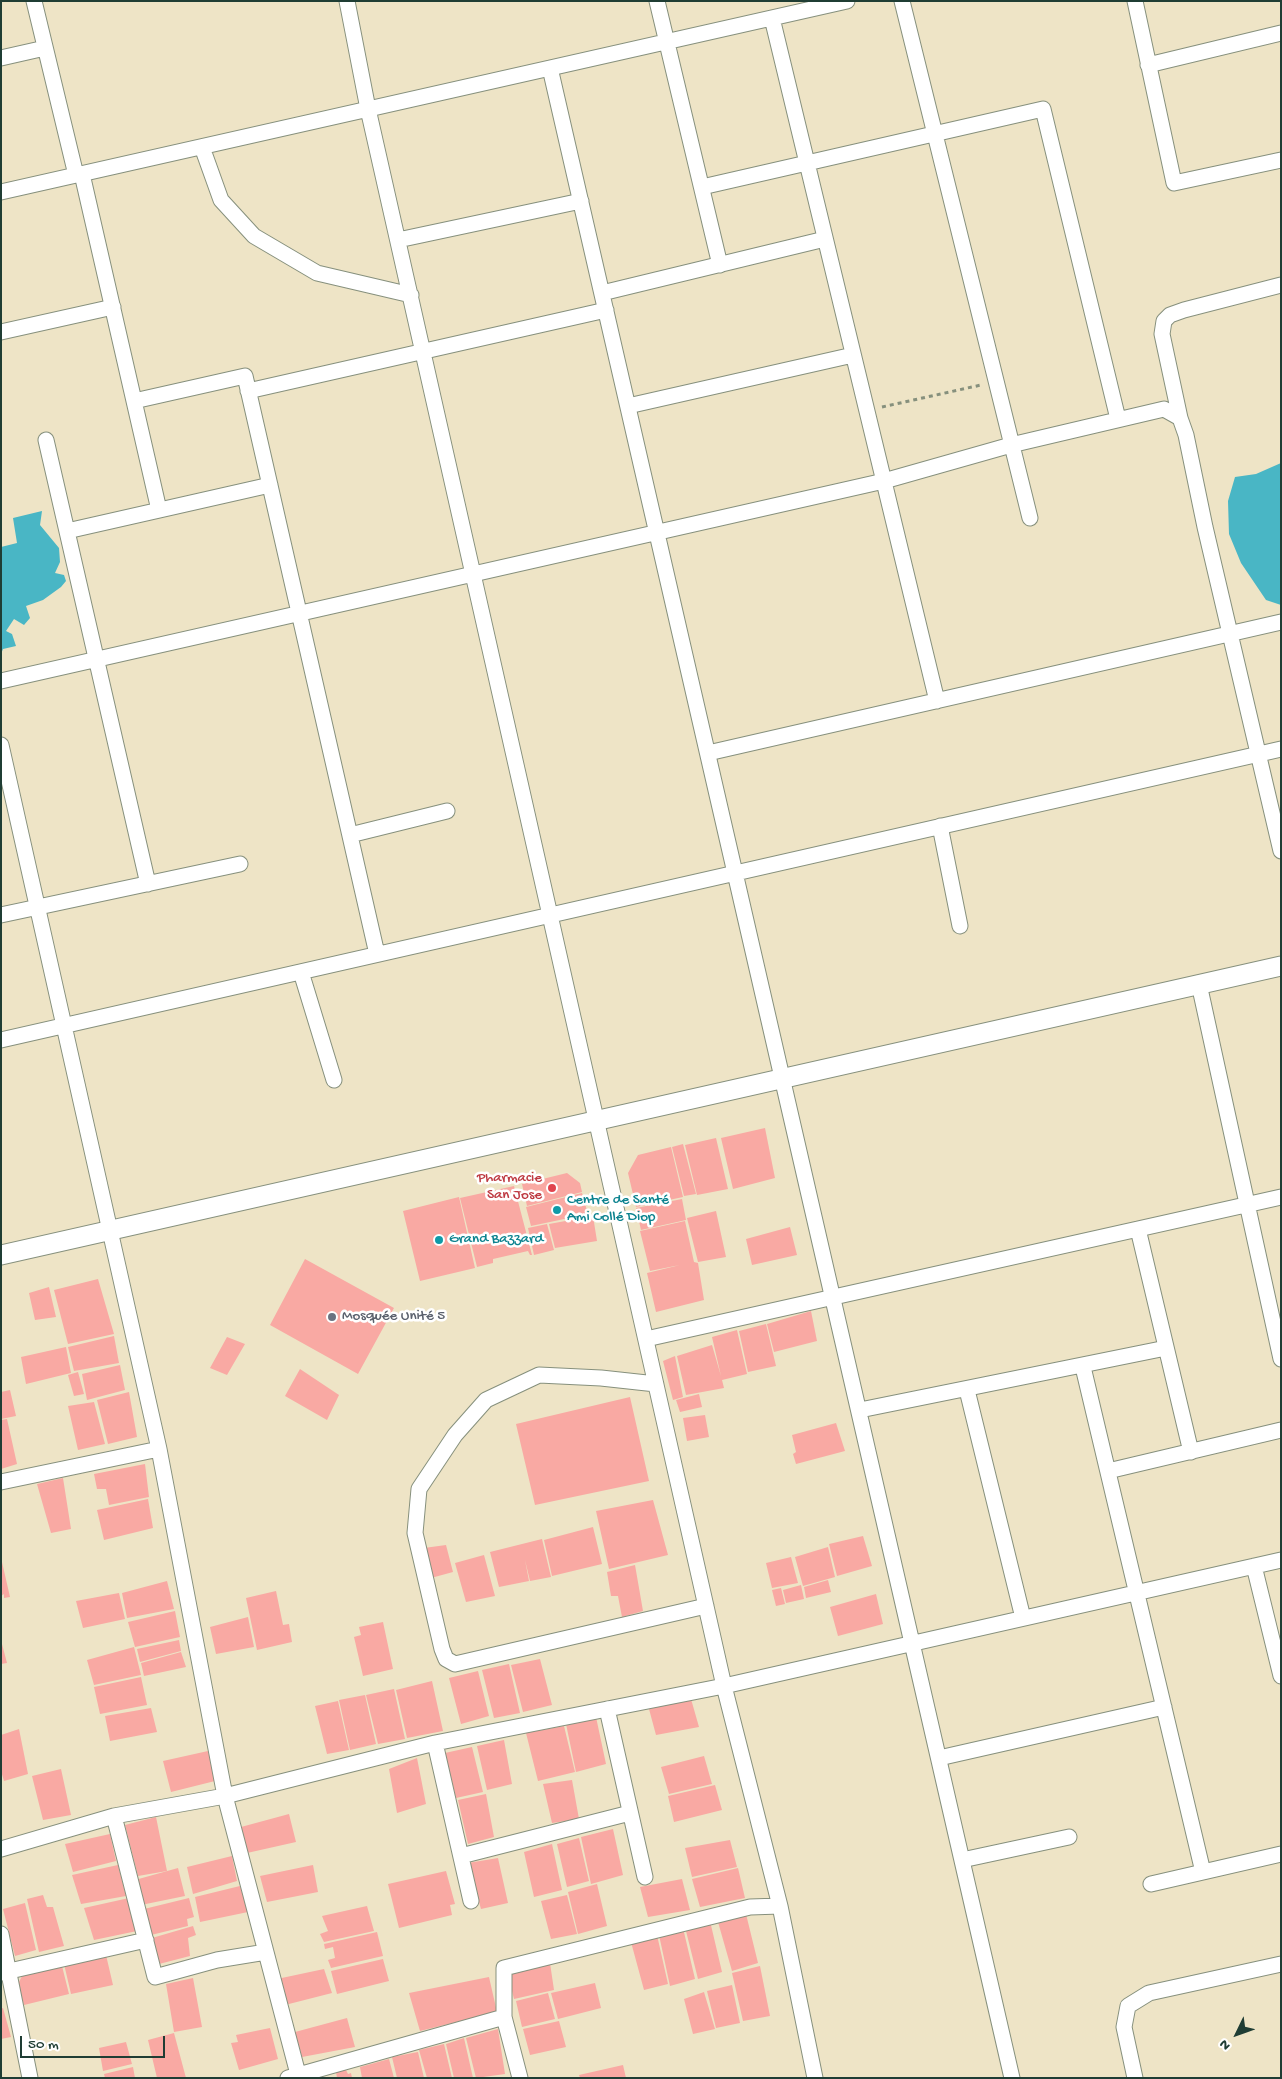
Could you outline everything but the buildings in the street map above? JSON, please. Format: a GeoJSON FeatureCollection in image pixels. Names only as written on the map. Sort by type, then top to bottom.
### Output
{"type":"FeatureCollection","features":[{"type":"Feature","properties":{"kind":"street"},"geometry":{"type":"LineString","coordinates":[[34,1],[112,307],[159,510]]}},
{"type":"Feature","properties":{"kind":"street"},"geometry":{"type":"LineString","coordinates":[[347,1],[368,109],[724,1686],[780,1906],[815,2078]]}},
{"type":"Feature","properties":{"kind":"street"},"geometry":{"type":"LineString","coordinates":[[657,1],[720,265]]}},
{"type":"Feature","properties":{"kind":"street"},"geometry":{"type":"LineString","coordinates":[[1,192],[772,18],[787,8],[847,1]]}},
{"type":"Feature","properties":{"kind":"street"},"geometry":{"type":"LineString","coordinates":[[902,1],[1030,518]]}},
{"type":"Feature","properties":{"kind":"street"},"geometry":{"type":"LineString","coordinates":[[1134,1],[1174,183],[1281,160]]}},
{"type":"Feature","properties":{"kind":"street"},"geometry":{"type":"LineString","coordinates":[[772,18],[937,701]]}},
{"type":"Feature","properties":{"kind":"street"},"geometry":{"type":"LineString","coordinates":[[1148,65],[1281,33]]}},
{"type":"Feature","properties":{"kind":"street"},"geometry":{"type":"LineString","coordinates":[[1,58],[45,48]]}},
{"type":"Feature","properties":{"kind":"street"},"geometry":{"type":"LineString","coordinates":[[550,68],[784,1078],[1012,2078]]}},
{"type":"Feature","properties":{"kind":"street"},"geometry":{"type":"LineString","coordinates":[[702,187],[1043,109],[1118,419]]}},
{"type":"Feature","properties":{"kind":"street"},"geometry":{"type":"LineString","coordinates":[[202,147],[221,200],[254,236],[317,273],[411,295]]}},
{"type":"Feature","properties":{"kind":"street"},"geometry":{"type":"LineString","coordinates":[[398,240],[581,201]]}},
{"type":"Feature","properties":{"kind":"street"},"geometry":{"type":"LineString","coordinates":[[602,293],[825,239]]}},
{"type":"Feature","properties":{"kind":"street"},"geometry":{"type":"LineString","coordinates":[[1281,286],[1170,315],[1164,321],[1162,334],[1281,851]]}},
{"type":"Feature","properties":{"kind":"street"},"geometry":{"type":"LineString","coordinates":[[1,332],[112,307]]}},
{"type":"Feature","properties":{"kind":"street"},"geometry":{"type":"LineString","coordinates":[[248,391],[606,310]]}},
{"type":"Feature","properties":{"kind":"street"},"geometry":{"type":"LineString","coordinates":[[628,406],[853,355]]}},
{"type":"Feature","properties":{"kind":"street"},"geometry":{"type":"LineString","coordinates":[[134,402],[245,376],[377,954]]}},
{"type":"Feature","properties":{"kind":"street"},"geometry":{"type":"LineString","coordinates":[[1,681],[884,480],[1011,445],[1118,419],[1164,409],[1180,418]]}},
{"type":"Feature","properties":{"kind":"street"},"geometry":{"type":"LineString","coordinates":[[46,440],[148,884]]}},
{"type":"Feature","properties":{"kind":"street"},"geometry":{"type":"LineString","coordinates":[[67,531],[270,485]]}},
{"type":"Feature","properties":{"kind":"street"},"geometry":{"type":"LineString","coordinates":[[708,753],[1281,622]]}},
{"type":"Feature","properties":{"kind":"street"},"geometry":{"type":"LineString","coordinates":[[1,745],[159,1449],[224,1796],[266,1952],[295,2077],[504,2017]]}},
{"type":"Feature","properties":{"kind":"street"},"geometry":{"type":"LineString","coordinates":[[1,1040],[1281,749]]}},
{"type":"Feature","properties":{"kind":"street"},"geometry":{"type":"LineString","coordinates":[[350,836],[447,811]]}},
{"type":"Feature","properties":{"kind":"street"},"geometry":{"type":"LineString","coordinates":[[940,826],[960,926]]}},
{"type":"Feature","properties":{"kind":"street"},"geometry":{"type":"LineString","coordinates":[[1,915],[240,864]]}},
{"type":"Feature","properties":{"kind":"street"},"geometry":{"type":"LineString","coordinates":[[1,1255],[1281,966]]}},
{"type":"Feature","properties":{"kind":"street"},"geometry":{"type":"LineString","coordinates":[[301,972],[334,1080]]}},
{"type":"Feature","properties":{"kind":"street"},"geometry":{"type":"LineString","coordinates":[[1198,984],[1281,1359]]}},
{"type":"Feature","properties":{"kind":"street"},"geometry":{"type":"LineString","coordinates":[[646,1339],[1281,1197]]}},
{"type":"Feature","properties":{"kind":"street"},"geometry":{"type":"LineString","coordinates":[[1138,1229],[1191,1452]]}},
{"type":"Feature","properties":{"kind":"street"},"geometry":{"type":"LineString","coordinates":[[860,1410],[1083,1367],[1166,1348]]}},
{"type":"Feature","properties":{"kind":"street"},"geometry":{"type":"LineString","coordinates":[[1083,1367],[1203,1872]]}},
{"type":"Feature","properties":{"kind":"street"},"geometry":{"type":"LineString","coordinates":[[656,1384],[601,1378],[539,1376],[486,1400],[455,1435],[419,1489],[414,1534],[442,1649],[446,1659],[455,1664],[706,1606]]}},
{"type":"Feature","properties":{"kind":"street"},"geometry":{"type":"LineString","coordinates":[[967,1390],[1023,1618]]}},
{"type":"Feature","properties":{"kind":"street"},"geometry":{"type":"LineString","coordinates":[[1108,1471],[1281,1430]]}},
{"type":"Feature","properties":{"kind":"street"},"geometry":{"type":"LineString","coordinates":[[1,1482],[159,1449]]}},
{"type":"Feature","properties":{"kind":"street"},"geometry":{"type":"LineString","coordinates":[[1,1849],[114,1816],[224,1796],[435,1743],[724,1686],[1281,1560]]}},
{"type":"Feature","properties":{"kind":"street"},"geometry":{"type":"LineString","coordinates":[[1254,1566],[1281,1676]]}},
{"type":"Feature","properties":{"kind":"street"},"geometry":{"type":"LineString","coordinates":[[939,1758],[1164,1708]]}},
{"type":"Feature","properties":{"kind":"street"},"geometry":{"type":"LineString","coordinates":[[607,1709],[645,1877]]}},
{"type":"Feature","properties":{"kind":"street"},"geometry":{"type":"LineString","coordinates":[[435,1743],[471,1901]]}},
{"type":"Feature","properties":{"kind":"street"},"geometry":{"type":"LineString","coordinates":[[461,1856],[630,1813]]}},
{"type":"Feature","properties":{"kind":"street"},"geometry":{"type":"LineString","coordinates":[[114,1816],[155,1977],[217,1960],[266,1952]]}},
{"type":"Feature","properties":{"kind":"street"},"geometry":{"type":"LineString","coordinates":[[962,1860],[1069,1837]]}},
{"type":"Feature","properties":{"kind":"street"},"geometry":{"type":"LineString","coordinates":[[1151,1884],[1281,1854]]}},
{"type":"Feature","properties":{"kind":"street"},"geometry":{"type":"LineString","coordinates":[[520,2078],[504,2017],[504,1968],[750,1907],[780,1906]]}},
{"type":"Feature","properties":{"kind":"street"},"geometry":{"type":"LineString","coordinates":[[1,1934],[6,1972],[30,2078]]}},
{"type":"Feature","properties":{"kind":"street"},"geometry":{"type":"LineString","coordinates":[[6,1972],[146,1940]]}},
{"type":"Feature","properties":{"kind":"street"},"geometry":{"type":"LineString","coordinates":[[1135,2078],[1124,2027],[1128,2006],[1149,1993],[1281,1964]]}},
{"type":"Feature","properties":{"kind":"path"},"geometry":{"type":"LineString","coordinates":[[867,410],[996,382]]}},
{"type":"Feature","properties":{"kind":"water"},"geometry":{"type":"Polygon","coordinates":[[[1281,463],[1281,605],[1266,600],[1241,563],[1229,534],[1228,501],[1235,477],[1256,474],[1281,463]]]}},
{"type":"Feature","properties":{"kind":"water"},"geometry":{"type":"Polygon","coordinates":[[[42,511],[40,525],[59,548],[60,562],[55,573],[64,575],[66,581],[43,600],[26,606],[30,618],[24,625],[14,619],[6,631],[12,634],[16,646],[3,649],[1,654],[1,547],[17,543],[13,518],[42,511]]]}},
{"type":"Feature","properties":{"kind":"place","name":"Pharmacie San Jose"},"geometry":{"type":"Point","coordinates":[552,1188]}},
{"type":"Feature","properties":{"kind":"place","name":"Centre de Santé Ami Collé Diop"},"geometry":{"type":"Point","coordinates":[557,1210]}},
{"type":"Feature","properties":{"kind":"place","name":"Grand Bazzard"},"geometry":{"type":"Point","coordinates":[439,1240]}},
{"type":"Feature","properties":{"kind":"place","name":"Mosquée Unité 5"},"geometry":{"type":"Point","coordinates":[332,1317]}}]}
